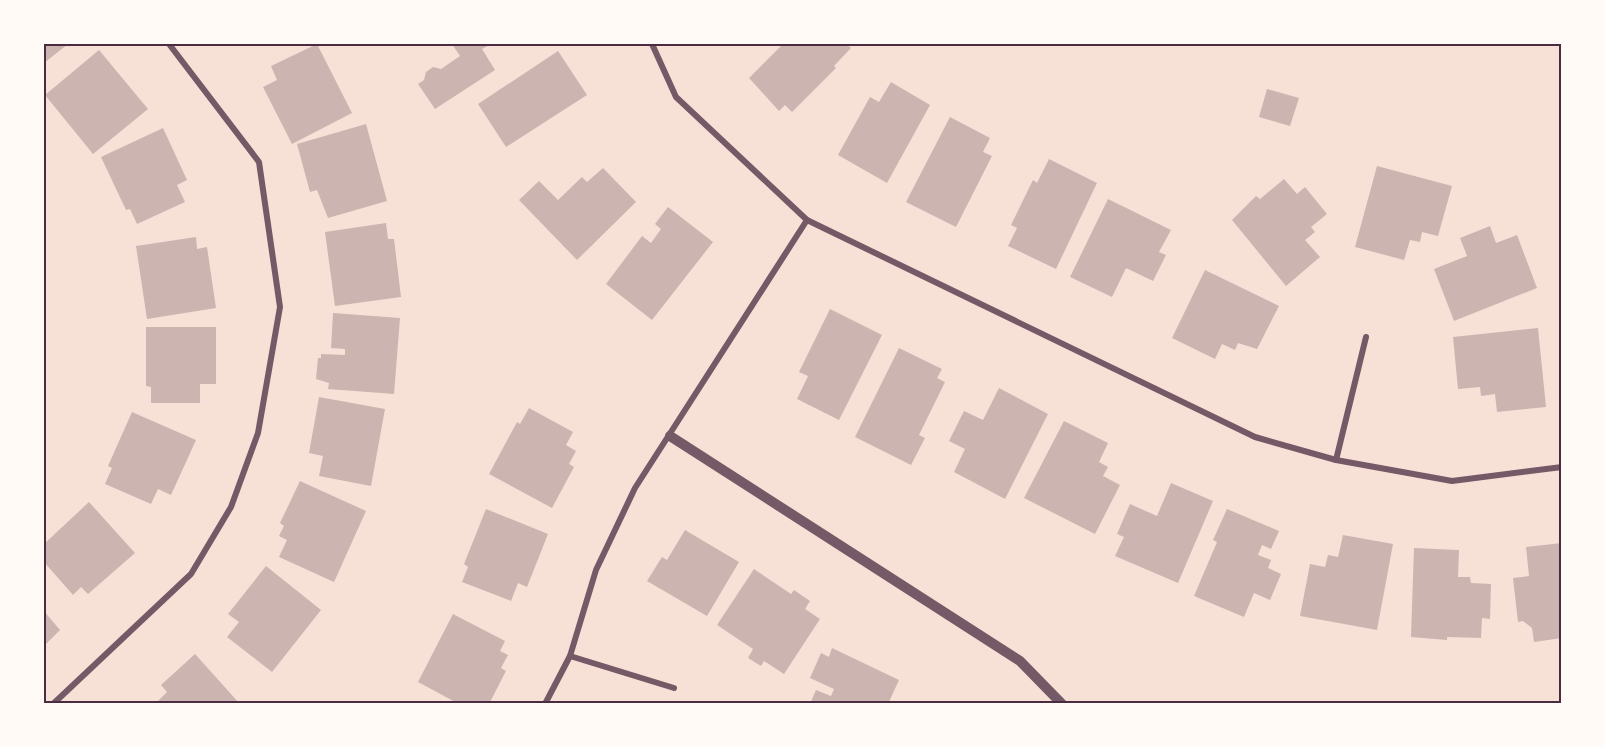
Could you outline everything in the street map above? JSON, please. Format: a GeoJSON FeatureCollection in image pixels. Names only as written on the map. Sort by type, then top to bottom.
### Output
{"type":"FeatureCollection","features":[{"type":"Feature","properties":{"kind":"street"},"geometry":{"type":"LineString","coordinates":[[53,704],[190,574],[231,507],[260,422],[280,307],[259,162],[169,44]]}},
{"type":"Feature","properties":{"kind":"street"},"geometry":{"type":"LineString","coordinates":[[652,44],[676,97],[807,220],[1255,437],[1336,460],[1452,481],[1562,467]]}},
{"type":"Feature","properties":{"kind":"street"},"geometry":{"type":"LineString","coordinates":[[545,704],[570,656],[596,570],[635,488],[807,220]]}},
{"type":"Feature","properties":{"kind":"street"},"geometry":{"type":"LineString","coordinates":[[1336,460],[1366,337]]}},
{"type":"Feature","properties":{"kind":"street"},"geometry":{"type":"LineString","coordinates":[[670,436],[1020,661],[1062,704]]}},
{"type":"Feature","properties":{"kind":"street"},"geometry":{"type":"LineString","coordinates":[[570,656],[674,688]]}},
{"type":"Feature","properties":{"kind":"building"},"geometry":{"type":"Polygon","coordinates":[[[44,44],[68,44],[44,63],[44,44]]]}},
{"type":"Feature","properties":{"kind":"building"},"geometry":{"type":"Polygon","coordinates":[[[317,44],[352,113],[292,144],[263,87],[277,80],[271,66],[317,44]]]}},
{"type":"Feature","properties":{"kind":"building"},"geometry":{"type":"Polygon","coordinates":[[[452,44],[491,44],[482,49],[495,70],[435,109],[418,84],[424,80],[426,72],[433,67],[441,69],[460,56],[452,44]]]}},
{"type":"Feature","properties":{"kind":"building"},"geometry":{"type":"Polygon","coordinates":[[[783,44],[846,44],[851,48],[834,66],[836,68],[792,112],[785,105],[779,111],[749,78],[783,44]]]}},
{"type":"Feature","properties":{"kind":"building"},"geometry":{"type":"Polygon","coordinates":[[[99,50],[148,109],[93,154],[45,95],[99,50]]]}},
{"type":"Feature","properties":{"kind":"building"},"geometry":{"type":"Polygon","coordinates":[[[558,51],[587,95],[506,147],[478,104],[558,51]]]}},
{"type":"Feature","properties":{"kind":"building"},"geometry":{"type":"Polygon","coordinates":[[[891,82],[930,105],[887,183],[838,155],[870,97],[879,102],[891,82]]]}},
{"type":"Feature","properties":{"kind":"building"},"geometry":{"type":"Polygon","coordinates":[[[1267,89],[1299,98],[1290,126],[1259,117],[1267,89]]]}},
{"type":"Feature","properties":{"kind":"building"},"geometry":{"type":"Polygon","coordinates":[[[950,117],[990,138],[983,152],[992,156],[956,227],[906,202],[950,117]]]}},
{"type":"Feature","properties":{"kind":"building"},"geometry":{"type":"Polygon","coordinates":[[[366,124],[387,201],[328,218],[317,190],[310,192],[297,144],[366,124]]]}},
{"type":"Feature","properties":{"kind":"building"},"geometry":{"type":"Polygon","coordinates":[[[163,128],[187,180],[177,185],[185,202],[137,224],[130,209],[126,210],[101,157],[163,128]]]}},
{"type":"Feature","properties":{"kind":"building"},"geometry":{"type":"Polygon","coordinates":[[[1049,159],[1097,183],[1056,269],[1008,246],[1017,228],[1011,225],[1033,180],[1037,183],[1049,159]]]}},
{"type":"Feature","properties":{"kind":"building"},"geometry":{"type":"Polygon","coordinates":[[[1377,166],[1452,186],[1438,236],[1422,232],[1420,242],[1410,240],[1404,260],[1355,247],[1377,166]]]}},
{"type":"Feature","properties":{"kind":"building"},"geometry":{"type":"Polygon","coordinates":[[[603,168],[636,202],[577,260],[519,200],[539,181],[558,200],[582,177],[587,182],[603,168]]]}},
{"type":"Feature","properties":{"kind":"building"},"geometry":{"type":"Polygon","coordinates":[[[1284,179],[1297,194],[1305,187],[1327,214],[1311,227],[1315,232],[1305,240],[1320,257],[1286,286],[1232,220],[1256,196],[1260,199],[1284,179]]]}},
{"type":"Feature","properties":{"kind":"building"},"geometry":{"type":"Polygon","coordinates":[[[1108,199],[1171,230],[1159,252],[1166,255],[1153,281],[1126,268],[1112,297],[1070,277],[1108,199]]]}},
{"type":"Feature","properties":{"kind":"building"},"geometry":{"type":"Polygon","coordinates":[[[668,207],[713,242],[652,320],[606,284],[642,236],[651,243],[661,229],[655,224],[668,207]]]}},
{"type":"Feature","properties":{"kind":"building"},"geometry":{"type":"Polygon","coordinates":[[[386,223],[388,239],[394,239],[401,297],[335,306],[325,232],[386,223]]]}},
{"type":"Feature","properties":{"kind":"building"},"geometry":{"type":"Polygon","coordinates":[[[1490,226],[1496,243],[1517,235],[1537,288],[1454,321],[1434,269],[1467,256],[1460,238],[1490,226]]]}},
{"type":"Feature","properties":{"kind":"building"},"geometry":{"type":"Polygon","coordinates":[[[196,237],[197,249],[207,247],[216,308],[147,319],[136,246],[196,237]]]}},
{"type":"Feature","properties":{"kind":"building"},"geometry":{"type":"Polygon","coordinates":[[[1205,270],[1279,306],[1257,349],[1238,343],[1235,350],[1222,344],[1215,359],[1172,338],[1205,270]]]}},
{"type":"Feature","properties":{"kind":"building"},"geometry":{"type":"Polygon","coordinates":[[[830,309],[882,335],[839,420],[797,399],[808,376],[799,372],[830,309]]]}},
{"type":"Feature","properties":{"kind":"building"},"geometry":{"type":"Polygon","coordinates":[[[333,313],[400,318],[394,394],[328,389],[329,383],[316,379],[318,358],[321,358],[321,354],[345,355],[345,349],[331,348],[333,313]]]}},
{"type":"Feature","properties":{"kind":"building"},"geometry":{"type":"Polygon","coordinates":[[[146,327],[216,327],[216,384],[200,384],[200,403],[151,403],[151,387],[146,386],[146,327]]]}},
{"type":"Feature","properties":{"kind":"building"},"geometry":{"type":"Polygon","coordinates":[[[1538,328],[1546,407],[1497,412],[1495,394],[1481,396],[1480,387],[1458,389],[1453,337],[1538,328]]]}},
{"type":"Feature","properties":{"kind":"building"},"geometry":{"type":"Polygon","coordinates":[[[899,348],[942,369],[937,378],[945,382],[919,435],[925,438],[911,465],[855,437],[899,348]]]}},
{"type":"Feature","properties":{"kind":"building"},"geometry":{"type":"Polygon","coordinates":[[[999,388],[1048,414],[1005,499],[954,472],[965,449],[949,441],[964,411],[983,420],[999,388]]]}},
{"type":"Feature","properties":{"kind":"building"},"geometry":{"type":"Polygon","coordinates":[[[319,397],[385,409],[371,486],[319,476],[323,456],[309,453],[319,397]]]}},
{"type":"Feature","properties":{"kind":"building"},"geometry":{"type":"Polygon","coordinates":[[[529,408],[573,432],[566,445],[576,451],[569,464],[574,467],[552,508],[489,474],[517,422],[520,424],[529,408]]]}},
{"type":"Feature","properties":{"kind":"building"},"geometry":{"type":"Polygon","coordinates":[[[132,412],[196,440],[171,495],[158,489],[151,504],[105,484],[112,468],[108,466],[132,412]]]}},
{"type":"Feature","properties":{"kind":"building"},"geometry":{"type":"Polygon","coordinates":[[[1064,421],[1108,443],[1099,462],[1108,467],[1103,476],[1120,485],[1095,534],[1024,498],[1064,421]]]}},
{"type":"Feature","properties":{"kind":"building"},"geometry":{"type":"Polygon","coordinates":[[[300,481],[366,511],[334,582],[279,557],[287,540],[279,536],[284,526],[280,523],[300,481]]]}},
{"type":"Feature","properties":{"kind":"building"},"geometry":{"type":"Polygon","coordinates":[[[1171,483],[1213,501],[1178,583],[1115,556],[1124,537],[1117,534],[1130,504],[1157,516],[1171,483]]]}},
{"type":"Feature","properties":{"kind":"building"},"geometry":{"type":"Polygon","coordinates":[[[89,502],[135,553],[88,594],[81,587],[73,595],[44,562],[44,544],[89,502]]]}},
{"type":"Feature","properties":{"kind":"building"},"geometry":{"type":"Polygon","coordinates":[[[486,509],[548,534],[527,587],[518,583],[511,601],[462,582],[468,567],[464,564],[486,509]]]}},
{"type":"Feature","properties":{"kind":"building"},"geometry":{"type":"Polygon","coordinates":[[[1227,509],[1279,531],[1271,549],[1262,545],[1258,555],[1271,560],[1268,568],[1281,574],[1270,600],[1254,593],[1244,617],[1194,596],[1217,542],[1213,540],[1227,509]]]}},
{"type":"Feature","properties":{"kind":"building"},"geometry":{"type":"Polygon","coordinates":[[[685,530],[739,562],[707,616],[647,581],[662,557],[667,560],[685,530]]]}},
{"type":"Feature","properties":{"kind":"building"},"geometry":{"type":"Polygon","coordinates":[[[1343,535],[1393,544],[1377,630],[1300,616],[1310,564],[1325,567],[1328,555],[1338,557],[1343,535]]]}},
{"type":"Feature","properties":{"kind":"building"},"geometry":{"type":"Polygon","coordinates":[[[1562,543],[1562,638],[1534,642],[1532,628],[1523,621],[1518,622],[1513,578],[1529,576],[1526,547],[1562,543]]]}},
{"type":"Feature","properties":{"kind":"building"},"geometry":{"type":"Polygon","coordinates":[[[1414,548],[1459,550],[1458,577],[1470,577],[1471,583],[1491,584],[1490,619],[1482,618],[1481,638],[1447,637],[1447,640],[1411,637],[1414,548]]]}},
{"type":"Feature","properties":{"kind":"building"},"geometry":{"type":"Polygon","coordinates":[[[266,566],[321,610],[272,672],[227,637],[239,622],[228,614],[266,566]]]}},
{"type":"Feature","properties":{"kind":"building"},"geometry":{"type":"Polygon","coordinates":[[[754,569],[791,594],[794,590],[810,601],[805,609],[820,619],[784,674],[764,661],[761,666],[748,658],[753,649],[717,625],[754,569]]]}},
{"type":"Feature","properties":{"kind":"building"},"geometry":{"type":"Polygon","coordinates":[[[44,611],[60,630],[44,646],[44,611]]]}},
{"type":"Feature","properties":{"kind":"building"},"geometry":{"type":"Polygon","coordinates":[[[453,614],[505,641],[500,651],[508,655],[501,668],[506,671],[489,704],[459,704],[418,682],[453,614]]]}},
{"type":"Feature","properties":{"kind":"building"},"geometry":{"type":"Polygon","coordinates":[[[832,648],[899,680],[888,704],[810,704],[816,690],[831,696],[834,689],[810,678],[821,653],[829,657],[832,648]]]}},
{"type":"Feature","properties":{"kind":"building"},"geometry":{"type":"Polygon","coordinates":[[[195,654],[240,704],[155,704],[167,692],[161,685],[195,654]]]}}]}
